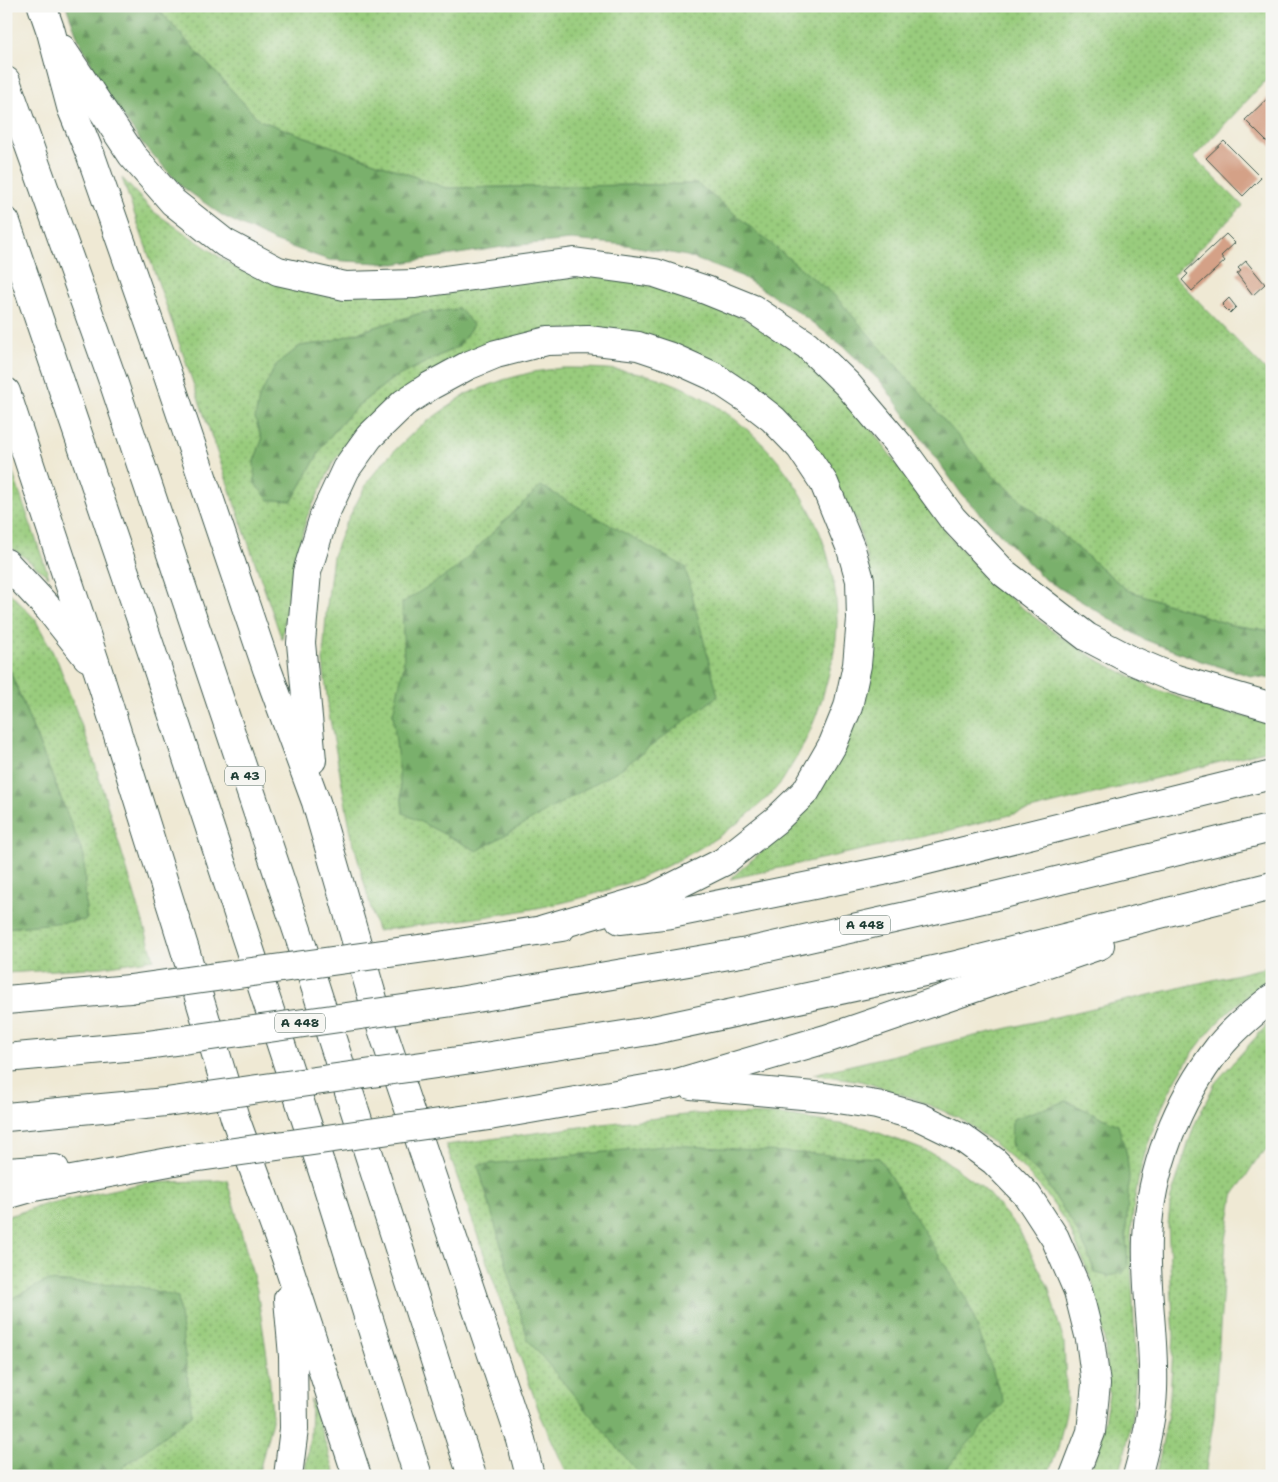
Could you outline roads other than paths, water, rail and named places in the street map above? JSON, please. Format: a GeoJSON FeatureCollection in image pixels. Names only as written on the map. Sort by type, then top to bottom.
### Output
{"type":"FeatureCollection","features":[{"type":"Feature","properties":{"kind":"highway"},"geometry":{"type":"LineString","coordinates":[[45,16],[132,155],[173,202],[225,244],[278,271],[345,286],[415,284],[574,262],[655,273],[706,290],[753,309],[807,345],[841,378],[899,445],[959,525],[1004,573],[1087,637],[1131,660],[1176,679],[1272,707]]}},
{"type":"Feature","properties":{"kind":"highway"},"geometry":{"type":"LineString","coordinates":[[45,16],[71,107],[107,201],[168,373],[267,669],[316,802],[379,1020],[520,1440],[530,1476]]}},
{"type":"Feature","properties":{"kind":"highway","name":"A 43"},"geometry":{"type":"LineString","coordinates":[[6,81],[113,381],[282,886],[472,1476]]}},
{"type":"Feature","properties":{"kind":"highway"},"geometry":{"type":"LineString","coordinates":[[6,222],[164,687],[323,1172],[418,1476]]}},
{"type":"Feature","properties":{"kind":"highway"},"geometry":{"type":"LineString","coordinates":[[316,802],[301,643],[307,572],[324,516],[346,469],[369,437],[404,403],[467,366],[496,354],[547,341],[588,340],[638,346],[671,357],[713,376],[773,419],[800,447],[824,483],[836,511],[851,549],[860,580],[861,619],[858,665],[848,707],[833,744],[806,791],[776,820],[723,862],[652,897],[544,929]]}},
{"type":"Feature","properties":{"kind":"highway"},"geometry":{"type":"LineString","coordinates":[[6,392],[98,671],[235,1118],[285,1255],[357,1476]]}},
{"type":"Feature","properties":{"kind":"highway"},"geometry":{"type":"LineString","coordinates":[[6,563],[49,609],[98,671]]}},
{"type":"Feature","properties":{"kind":"highway"},"geometry":{"type":"LineString","coordinates":[[6,1000],[130,989],[433,947],[544,929],[671,914],[883,871],[1272,775]]}},
{"type":"Feature","properties":{"kind":"highway","name":"A 448"},"geometry":{"type":"LineString","coordinates":[[6,1058],[147,1045],[453,1002],[747,952],[991,897],[1272,828]]}},
{"type":"Feature","properties":{"kind":"highway"},"geometry":{"type":"LineString","coordinates":[[6,1117],[166,1102],[472,1059],[649,1030],[942,968],[1272,886]]}},
{"type":"Feature","properties":{"kind":"highway"},"geometry":{"type":"LineString","coordinates":[[6,1195],[34,1187],[185,1159],[489,1116],[674,1084],[826,1039],[1272,886]]}},
{"type":"Feature","properties":{"kind":"highway"},"geometry":{"type":"LineString","coordinates":[[1137,1476],[1146,1442],[1153,1391],[1147,1239],[1153,1190],[1170,1132],[1190,1089],[1220,1046],[1272,998]]}},
{"type":"Feature","properties":{"kind":"highway"},"geometry":{"type":"LineString","coordinates":[[674,1084],[806,1094],[877,1105],[920,1117],[961,1137],[994,1161],[1028,1195],[1055,1238],[1078,1291],[1090,1339],[1096,1384],[1091,1432],[1074,1476]]}},
{"type":"Feature","properties":{"kind":"highway"},"geometry":{"type":"LineString","coordinates":[[6,1172],[185,1159]]}},
{"type":"Feature","properties":{"kind":"highway"},"geometry":{"type":"LineString","coordinates":[[285,1255],[293,1356],[294,1429],[288,1476]]}},
{"type":"Feature","properties":{"kind":"highway"},"geometry":{"type":"LineString","coordinates":[[520,1440],[547,1476]]}}]}
